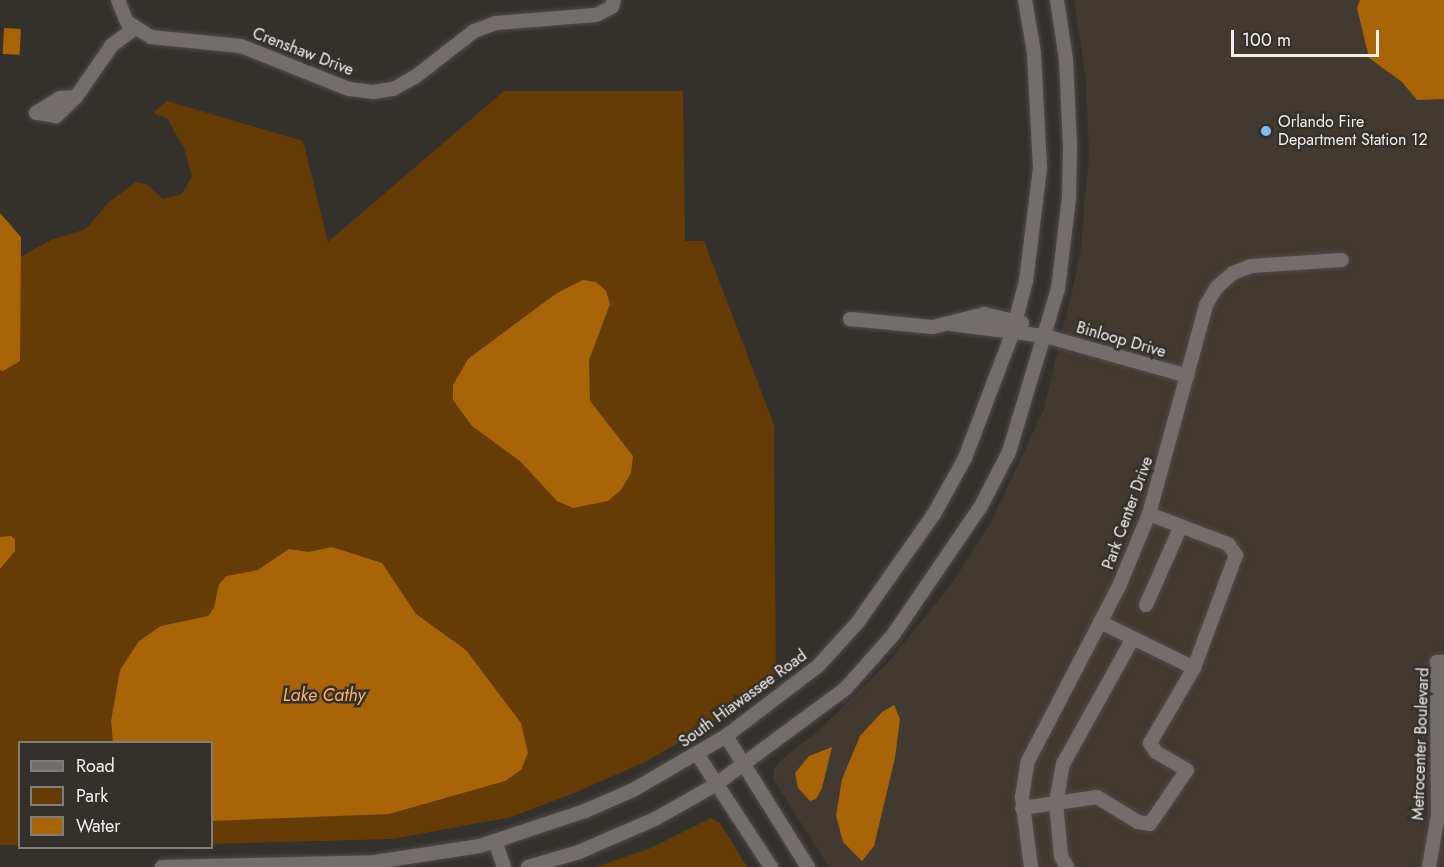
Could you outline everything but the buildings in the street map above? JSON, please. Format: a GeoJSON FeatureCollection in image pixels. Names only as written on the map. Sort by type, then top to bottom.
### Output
{"type":"FeatureCollection","features":[{"type":"Feature","properties":{"kind":"street"},"geometry":{"type":"LineString","coordinates":[[76,97],[112,45],[134,29],[121,15],[118,0]]}},
{"type":"Feature","properties":{"kind":"street","name":"Crenshaw Drive"},"geometry":{"type":"LineString","coordinates":[[134,29],[151,37],[241,46],[349,88],[373,92],[393,88],[415,77],[474,32],[496,23],[596,15],[612,7],[614,0]]}},
{"type":"Feature","properties":{"kind":"street","name":"South Hiawassee Road"},"geometry":{"type":"LineString","coordinates":[[162,867],[375,862],[434,856],[495,842],[604,803],[698,754],[726,736],[818,666],[896,572],[965,458],[1012,334],[1034,236],[1040,168],[1035,64],[1025,0]]}},
{"type":"Feature","properties":{"kind":"street"},"geometry":{"type":"LineString","coordinates":[[528,867],[579,852],[655,819],[715,785],[846,688],[893,635],[939,573],[981,506],[1009,452],[1058,289],[1069,198],[1069,99],[1057,0]]}},
{"type":"Feature","properties":{"kind":"street","name":"Park Center Drive"},"geometry":{"type":"LineString","coordinates":[[1031,867],[1022,808],[1028,761],[1041,731],[1100,622],[1149,514],[1206,305],[1217,287],[1233,273],[1251,266],[1342,260]]}},
{"type":"Feature","properties":{"kind":"street"},"geometry":{"type":"LineString","coordinates":[[951,324],[972,314],[1016,320],[1045,336]]}},
{"type":"Feature","properties":{"kind":"street"},"geometry":{"type":"LineString","coordinates":[[850,319],[915,328],[951,324],[1012,334],[1045,336]]}},
{"type":"Feature","properties":{"kind":"street","name":"Binloop Drive"},"geometry":{"type":"LineString","coordinates":[[1045,336],[1188,376]]}},
{"type":"Feature","properties":{"kind":"street"},"geometry":{"type":"LineString","coordinates":[[1022,808],[1096,797],[1138,822],[1155,821],[1187,770],[1156,752],[1150,743],[1194,668],[1236,555],[1228,544],[1149,514]]}},
{"type":"Feature","properties":{"kind":"street"},"geometry":{"type":"LineString","coordinates":[[1146,605],[1181,526]]}},
{"type":"Feature","properties":{"kind":"street"},"geometry":{"type":"LineString","coordinates":[[1100,622],[1194,668]]}},
{"type":"Feature","properties":{"kind":"street"},"geometry":{"type":"LineString","coordinates":[[1067,867],[1061,856],[1056,803],[1071,744],[1133,639]]}},
{"type":"Feature","properties":{"kind":"street","name":"Metrocenter Boulevard"},"geometry":{"type":"LineString","coordinates":[[1429,867],[1438,815],[1437,662],[1444,662]]}},
{"type":"Feature","properties":{"kind":"street"},"geometry":{"type":"LineString","coordinates":[[726,736],[808,867]]}},
{"type":"Feature","properties":{"kind":"street"},"geometry":{"type":"LineString","coordinates":[[698,754],[715,785],[771,867]]}},
{"type":"Feature","properties":{"kind":"street"},"geometry":{"type":"LineString","coordinates":[[495,842],[504,867]]}},
{"type":"Feature","properties":{"kind":"shaded area"},"geometry":{"type":"Polygon","coordinates":[[[1074,0],[1385,0],[1444,30],[1444,867],[829,867],[774,780],[774,768],[779,762],[818,731],[891,659],[953,582],[991,522],[1044,409],[1080,256],[1089,157],[1086,79],[1074,0]]]}},
{"type":"Feature","properties":{"kind":"green space"},"geometry":{"type":"Polygon","coordinates":[[[504,91],[683,91],[685,241],[704,241],[774,425],[776,677],[727,714],[647,761],[574,793],[511,817],[392,839],[213,844],[213,741],[18,741],[18,845],[0,845],[0,268],[51,240],[86,229],[109,202],[136,182],[146,184],[163,199],[182,194],[192,176],[184,148],[167,118],[153,113],[167,101],[303,141],[328,242],[504,91]]]}},
{"type":"Feature","properties":{"kind":"green space"},"geometry":{"type":"Polygon","coordinates":[[[711,818],[720,823],[747,867],[596,867],[651,848],[711,818]]]}},
{"type":"Feature","properties":{"kind":"water"},"geometry":{"type":"Polygon","coordinates":[[[1360,0],[1444,0],[1444,99],[1417,100],[1402,82],[1369,58],[1357,8],[1360,0]]]}},
{"type":"Feature","properties":{"kind":"water"},"geometry":{"type":"Polygon","coordinates":[[[4,28],[21,29],[20,55],[3,54],[4,28]]]}},
{"type":"Feature","properties":{"kind":"water"},"geometry":{"type":"Polygon","coordinates":[[[0,213],[21,237],[20,361],[3,371],[0,370],[0,213]]]}},
{"type":"Feature","properties":{"kind":"water"},"geometry":{"type":"Polygon","coordinates":[[[583,280],[596,282],[606,291],[610,304],[589,360],[590,401],[633,456],[631,473],[621,490],[608,501],[573,508],[557,501],[520,461],[472,426],[453,400],[453,385],[468,359],[557,293],[583,280]]]}},
{"type":"Feature","properties":{"kind":"water"},"geometry":{"type":"Polygon","coordinates":[[[11,536],[15,539],[15,551],[0,569],[0,537],[11,536]]]}},
{"type":"Feature","properties":{"kind":"water","name":"Lake Cathy"},"geometry":{"type":"Polygon","coordinates":[[[332,547],[382,563],[416,614],[466,650],[521,723],[528,753],[521,770],[505,781],[389,814],[213,821],[213,741],[113,741],[111,721],[120,670],[139,641],[161,626],[208,616],[214,608],[219,584],[227,576],[258,570],[289,549],[309,552],[332,547]]]}},
{"type":"Feature","properties":{"kind":"water"},"geometry":{"type":"Polygon","coordinates":[[[894,705],[900,719],[895,758],[874,846],[862,861],[843,842],[836,816],[842,779],[860,736],[882,712],[894,705]]]}},
{"type":"Feature","properties":{"kind":"water"},"geometry":{"type":"Polygon","coordinates":[[[832,747],[822,788],[816,799],[810,801],[798,788],[795,773],[809,756],[832,747]]]}},
{"type":"Feature","properties":{"kind":"place","name":"Orlando Fire Department Station 12"},"geometry":{"type":"Point","coordinates":[1266,131]}}]}
